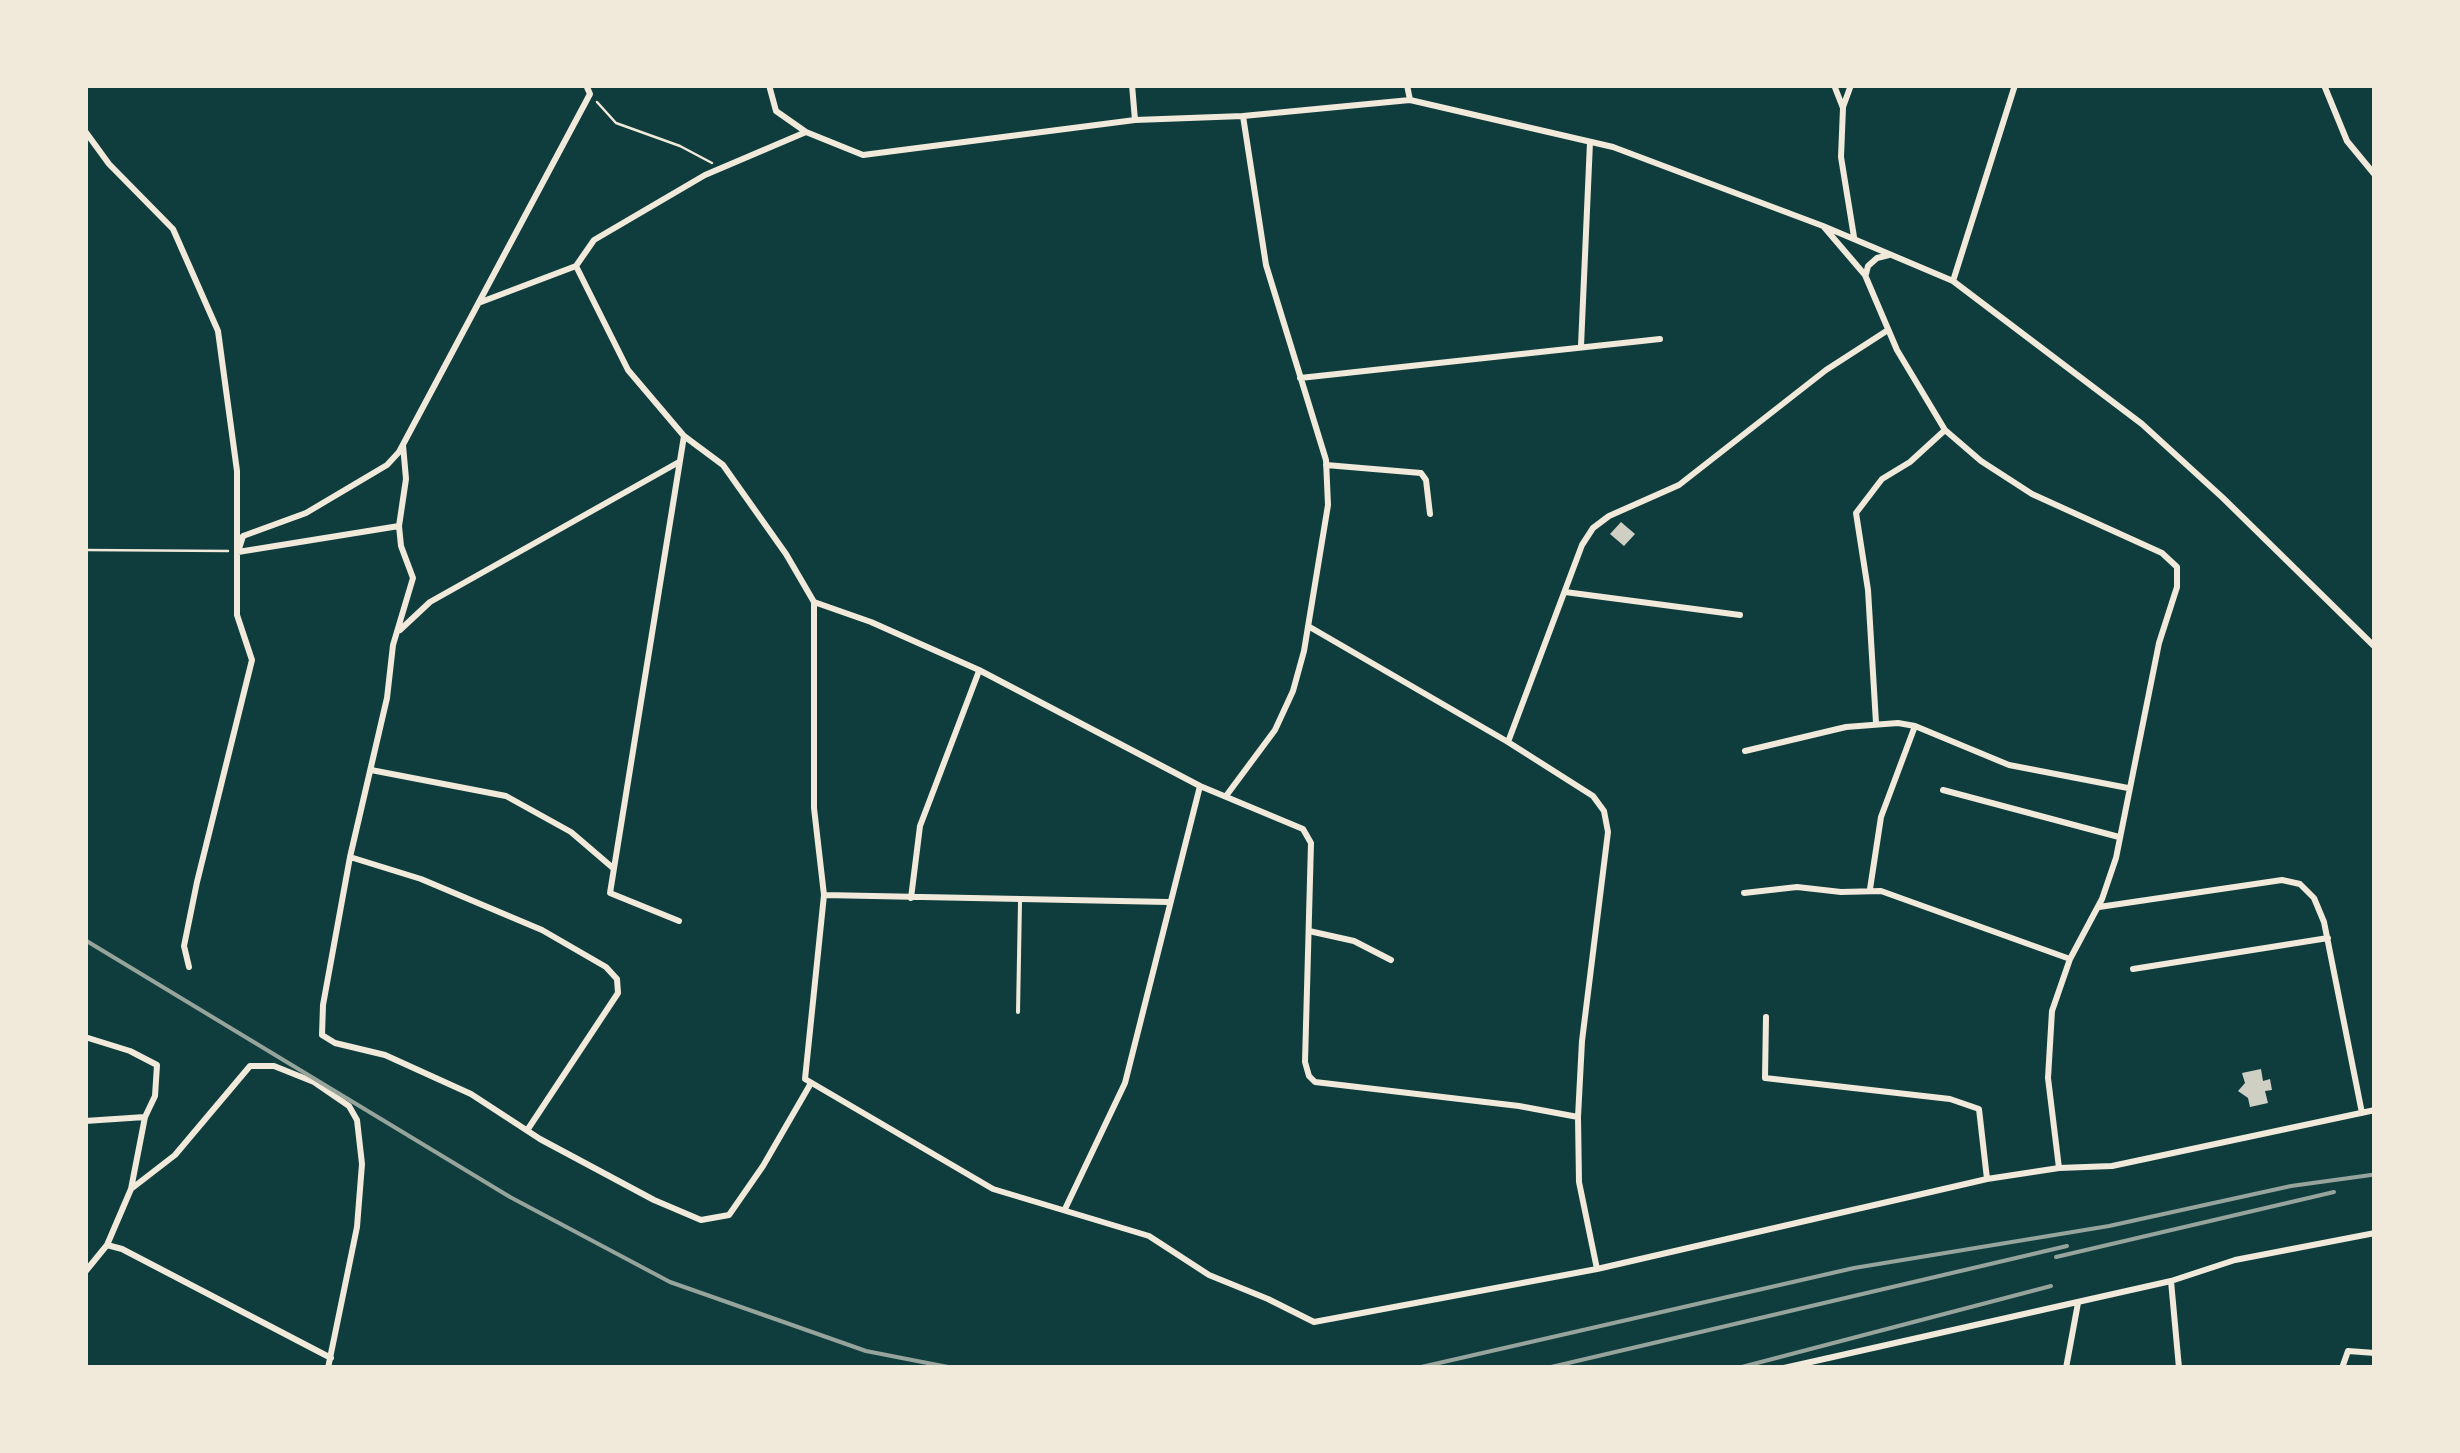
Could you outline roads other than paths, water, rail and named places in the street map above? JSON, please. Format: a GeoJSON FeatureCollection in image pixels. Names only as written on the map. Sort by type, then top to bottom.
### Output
{"type":"FeatureCollection","features":[{"type":"Feature","properties":{"kind":"street"},"geometry":{"type":"LineString","coordinates":[[238,552],[243,536],[306,513],[386,465],[403,444],[590,94],[586,85]]}},
{"type":"Feature","properties":{"kind":"street"},"geometry":{"type":"LineString","coordinates":[[769,85],[776,111],[806,132],[864,155],[1135,120],[1243,116],[1410,100],[1590,142],[1855,238],[1953,281],[2142,424],[2375,647]]}},
{"type":"Feature","properties":{"kind":"street"},"geometry":{"type":"LineString","coordinates":[[1132,85],[1135,120]]}},
{"type":"Feature","properties":{"kind":"street"},"geometry":{"type":"LineString","coordinates":[[1407,85],[1410,100]]}},
{"type":"Feature","properties":{"kind":"street"},"geometry":{"type":"LineString","coordinates":[[1834,85],[1843,108]]}},
{"type":"Feature","properties":{"kind":"street"},"geometry":{"type":"LineString","coordinates":[[1851,85],[1843,108],[1842,157],[1855,238]]}},
{"type":"Feature","properties":{"kind":"street"},"geometry":{"type":"LineString","coordinates":[[1953,281],[2014,85]]}},
{"type":"Feature","properties":{"kind":"street"},"geometry":{"type":"LineString","coordinates":[[2324,85],[2347,140],[2375,174]]}},
{"type":"Feature","properties":{"kind":"street"},"geometry":{"type":"LineString","coordinates":[[1226,796],[1275,730],[1300,672],[1328,505],[1326,465],[1262,247],[1243,116]]}},
{"type":"Feature","properties":{"kind":"street"},"geometry":{"type":"LineString","coordinates":[[85,132],[109,164],[173,228],[218,331],[237,472],[237,615],[252,660],[187,930],[184,946],[189,967]]}},
{"type":"Feature","properties":{"kind":"street"},"geometry":{"type":"LineString","coordinates":[[480,302],[576,266],[594,240],[722,168],[806,132]]}},
{"type":"Feature","properties":{"kind":"street"},"geometry":{"type":"LineString","coordinates":[[1581,346],[1590,142]]}},
{"type":"Feature","properties":{"kind":"street"},"geometry":{"type":"LineString","coordinates":[[1822,226],[1866,275],[1888,330],[1946,430],[1980,461],[2032,494],[2162,553],[2177,567],[2177,587],[2160,643],[2110,878],[2070,959],[2052,1011],[2048,1078],[2059,1168]]}},
{"type":"Feature","properties":{"kind":"street"},"geometry":{"type":"LineString","coordinates":[[1866,275],[1868,266],[1877,258],[1892,255]]}},
{"type":"Feature","properties":{"kind":"street"},"geometry":{"type":"LineString","coordinates":[[576,266],[628,370],[684,436],[723,465],[786,554],[814,602],[814,808],[824,895],[805,1079],[993,1189],[1149,1236],[1209,1275],[1268,1298],[1314,1322],[1598,1269],[1988,1179],[2059,1168],[2112,1166],[2375,1110]]}},
{"type":"Feature","properties":{"kind":"street"},"geometry":{"type":"LineString","coordinates":[[1508,742],[1586,535],[1600,521],[1679,484],[1826,370],[1888,330]]}},
{"type":"Feature","properties":{"kind":"street"},"geometry":{"type":"LineString","coordinates":[[1300,378],[1660,339]]}},
{"type":"Feature","properties":{"kind":"street"},"geometry":{"type":"LineString","coordinates":[[1876,723],[1868,590],[1856,513],[1882,479],[1910,462],[1946,430]]}},
{"type":"Feature","properties":{"kind":"street"},"geometry":{"type":"LineString","coordinates":[[678,921],[610,892],[684,436]]}},
{"type":"Feature","properties":{"kind":"street"},"geometry":{"type":"LineString","coordinates":[[403,444],[406,479],[399,526],[401,546],[414,578],[398,632],[350,857],[323,1005],[322,1035],[335,1043],[386,1055],[470,1094],[540,1139],[654,1200],[701,1220],[729,1214],[763,1166],[811,1083]]}},
{"type":"Feature","properties":{"kind":"street"},"geometry":{"type":"LineString","coordinates":[[398,632],[430,602],[680,461]]}},
{"type":"Feature","properties":{"kind":"street"},"geometry":{"type":"LineString","coordinates":[[1326,465],[1420,472],[1426,480],[1430,514]]}},
{"type":"Feature","properties":{"kind":"street"},"geometry":{"type":"LineString","coordinates":[[238,552],[399,526]]}},
{"type":"Feature","properties":{"kind":"street"},"geometry":{"type":"LineString","coordinates":[[1565,592],[1740,615]]}},
{"type":"Feature","properties":{"kind":"street"},"geometry":{"type":"LineString","coordinates":[[814,602],[871,622],[979,670],[1200,786],[1307,833],[1311,843],[1305,1062],[1315,1082],[1519,1106],[1578,1117]]}},
{"type":"Feature","properties":{"kind":"street"},"geometry":{"type":"LineString","coordinates":[[1308,626],[1593,796],[1607,818],[1582,1041],[1578,1117],[1579,1182],[1598,1269]]}},
{"type":"Feature","properties":{"kind":"street"},"geometry":{"type":"LineString","coordinates":[[911,898],[920,826],[979,670]]}},
{"type":"Feature","properties":{"kind":"street"},"geometry":{"type":"LineString","coordinates":[[1745,751],[1876,723],[1915,726],[2010,765],[2128,788]]}},
{"type":"Feature","properties":{"kind":"street"},"geometry":{"type":"LineString","coordinates":[[1870,889],[1881,818],[1915,726]]}},
{"type":"Feature","properties":{"kind":"street"},"geometry":{"type":"LineString","coordinates":[[371,770],[506,796],[571,832],[614,869]]}},
{"type":"Feature","properties":{"kind":"street"},"geometry":{"type":"LineString","coordinates":[[1064,1209],[1125,1084],[1200,786]]}},
{"type":"Feature","properties":{"kind":"street"},"geometry":{"type":"LineString","coordinates":[[1943,790],[2119,838]]}},
{"type":"Feature","properties":{"kind":"street"},"geometry":{"type":"LineString","coordinates":[[350,857],[422,879],[542,930],[606,967],[617,979],[618,993],[528,1129]]}},
{"type":"Feature","properties":{"kind":"street"},"geometry":{"type":"LineString","coordinates":[[2098,907],[2293,881],[2314,898],[2328,938],[2362,1114]]}},
{"type":"Feature","properties":{"kind":"street"},"geometry":{"type":"LineString","coordinates":[[1744,892],[1796,887],[1841,892],[1870,889],[2070,959]]}},
{"type":"Feature","properties":{"kind":"street"},"geometry":{"type":"LineString","coordinates":[[824,895],[1168,902]]}},
{"type":"Feature","properties":{"kind":"street"},"geometry":{"type":"LineString","coordinates":[[1308,931],[1354,941],[1391,960]]}},
{"type":"Feature","properties":{"kind":"street"},"geometry":{"type":"LineString","coordinates":[[2133,970],[2328,938]]}},
{"type":"Feature","properties":{"kind":"street"},"geometry":{"type":"LineString","coordinates":[[1766,1017],[1765,1078],[1950,1098],[1979,1109],[1988,1179]]}},
{"type":"Feature","properties":{"kind":"street"},"geometry":{"type":"LineString","coordinates":[[85,1037],[130,1051],[157,1065],[155,1096],[145,1116],[131,1189],[106,1246],[85,1272]]}},
{"type":"Feature","properties":{"kind":"street"},"geometry":{"type":"LineString","coordinates":[[131,1189],[175,1156],[250,1066],[274,1066],[314,1082],[349,1106],[357,1120],[362,1164],[357,1227],[328,1368]]}},
{"type":"Feature","properties":{"kind":"street"},"geometry":{"type":"LineString","coordinates":[[85,1122],[145,1116]]}},
{"type":"Feature","properties":{"kind":"street"},"geometry":{"type":"LineString","coordinates":[[1784,1368],[2172,1281],[2235,1260],[2375,1233]]}},
{"type":"Feature","properties":{"kind":"street"},"geometry":{"type":"LineString","coordinates":[[106,1246],[122,1249],[331,1358]]}},
{"type":"Feature","properties":{"kind":"street"},"geometry":{"type":"LineString","coordinates":[[2172,1281],[2179,1368]]}},
{"type":"Feature","properties":{"kind":"street"},"geometry":{"type":"LineString","coordinates":[[2066,1368],[2078,1303]]}},
{"type":"Feature","properties":{"kind":"street"},"geometry":{"type":"LineString","coordinates":[[2342,1368],[2348,1351],[2375,1353]]}},
{"type":"Feature","properties":{"kind":"lane"},"geometry":{"type":"LineString","coordinates":[[1018,1012],[1020,901]]}},
{"type":"Feature","properties":{"kind":"railway"},"geometry":{"type":"LineString","coordinates":[[85,940],[510,1197],[670,1282],[866,1351],[953,1368]]}},
{"type":"Feature","properties":{"kind":"railway"},"geometry":{"type":"LineString","coordinates":[[1417,1368],[1854,1268],[2109,1226],[2291,1186],[2371,1175]]}},
{"type":"Feature","properties":{"kind":"railway"},"geometry":{"type":"LineString","coordinates":[[2056,1257],[2334,1192]]}},
{"type":"Feature","properties":{"kind":"railway"},"geometry":{"type":"LineString","coordinates":[[1547,1368],[2067,1246]]}},
{"type":"Feature","properties":{"kind":"railway"},"geometry":{"type":"LineString","coordinates":[[1738,1368],[2051,1286]]}}]}
